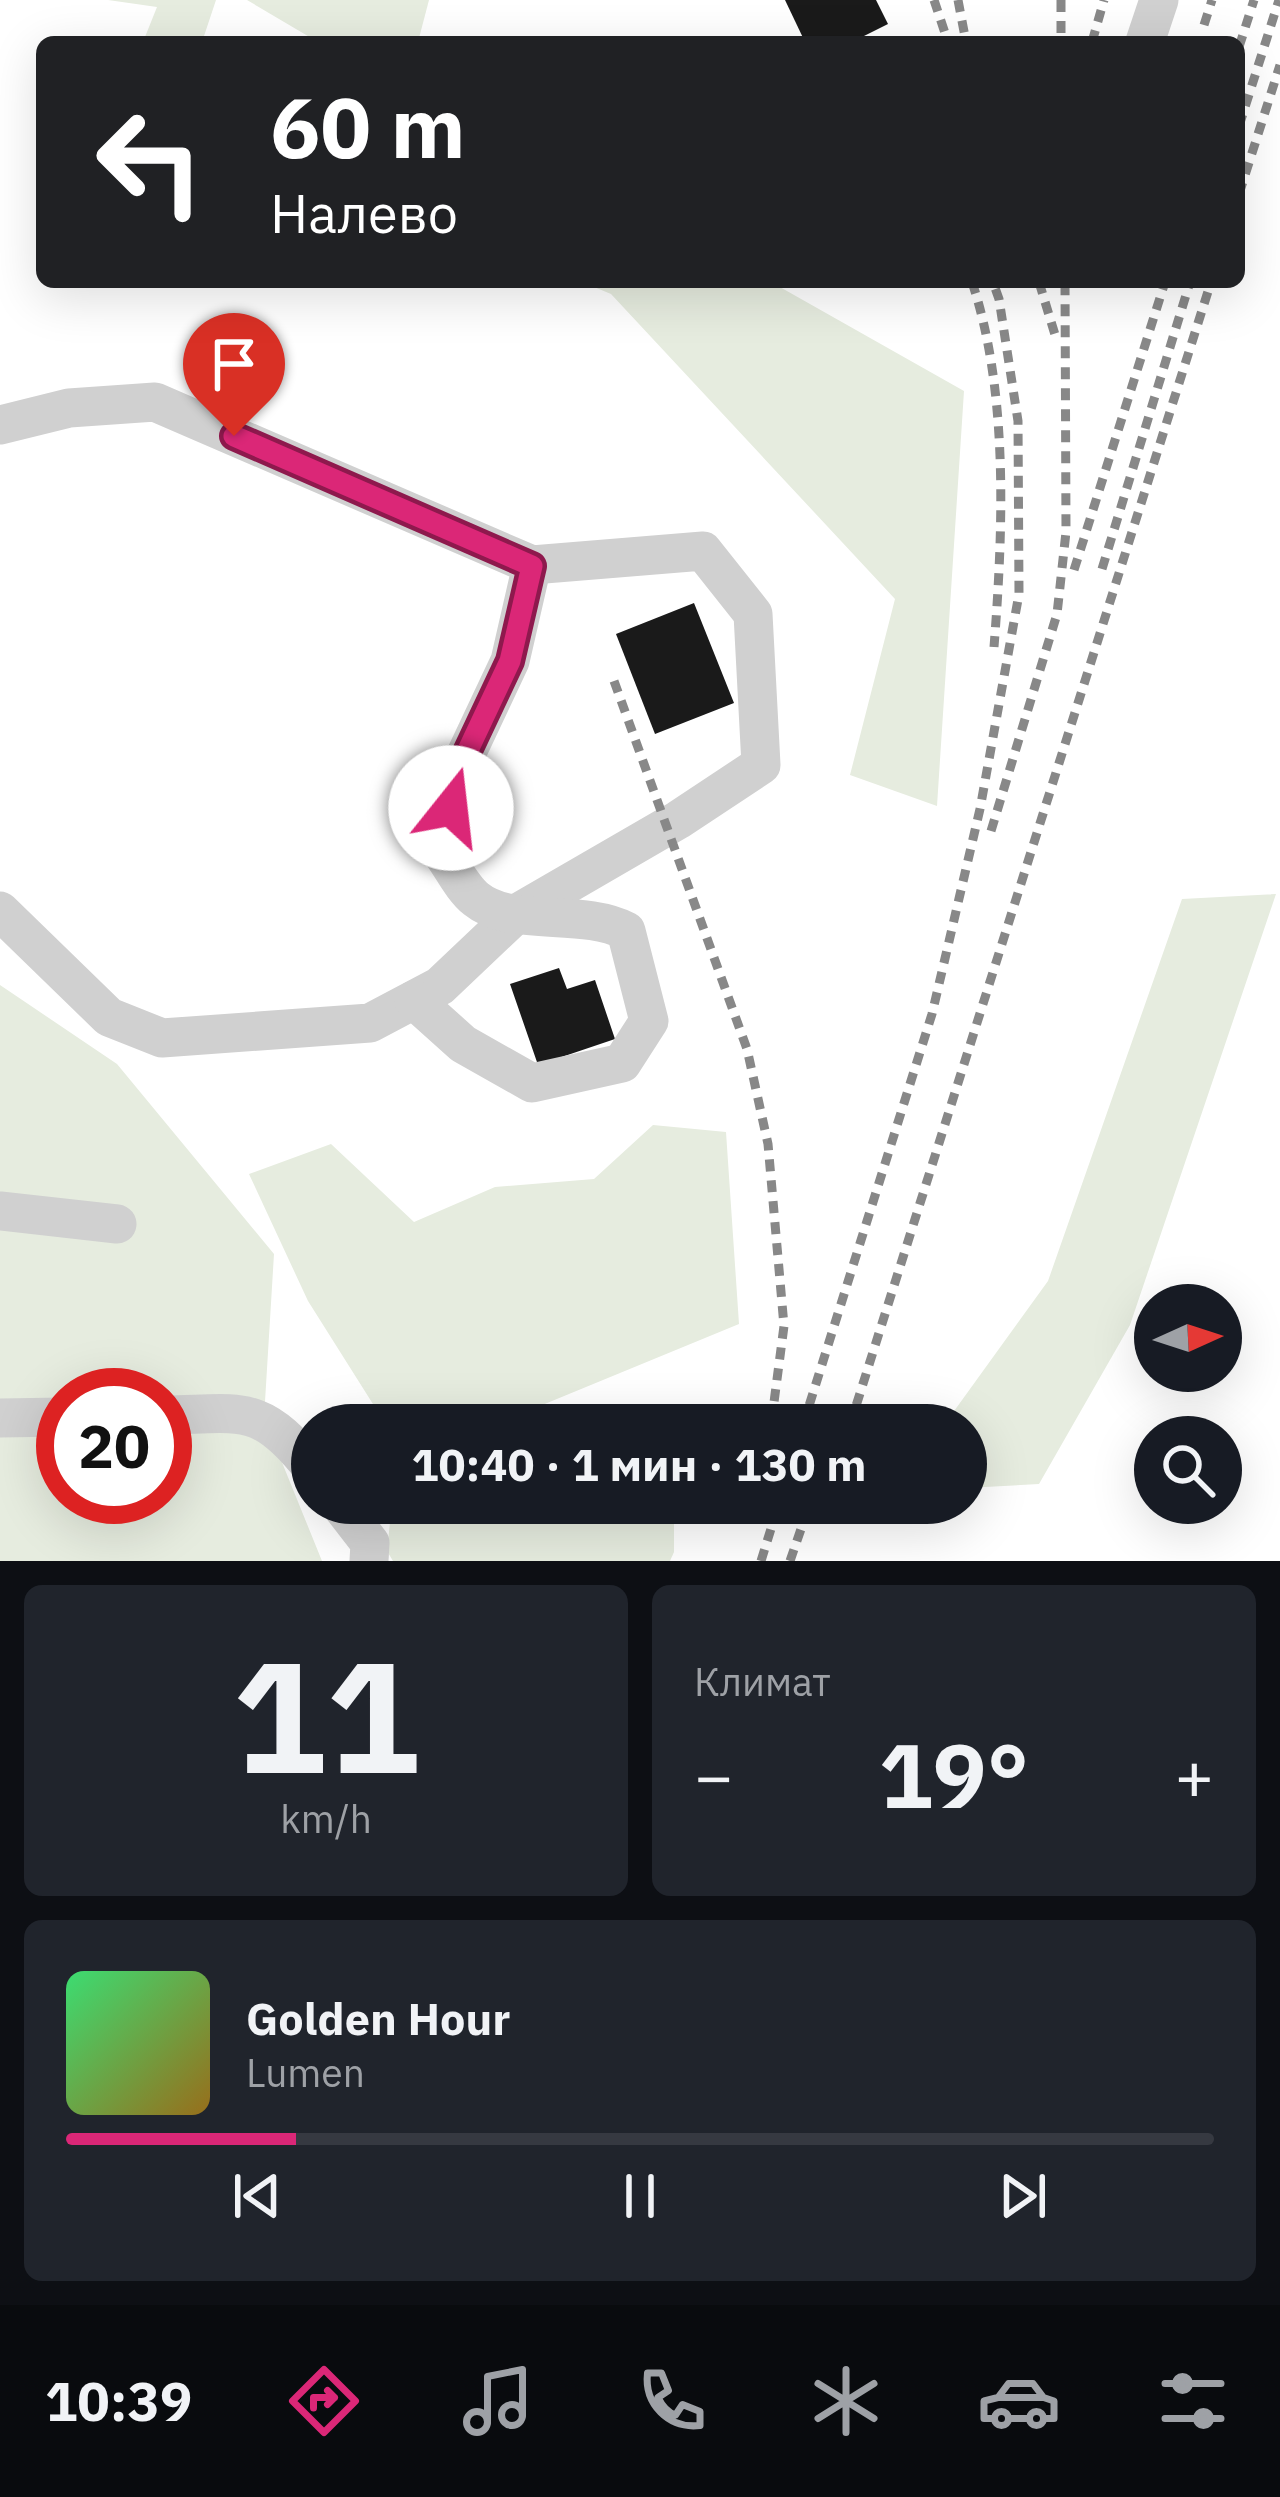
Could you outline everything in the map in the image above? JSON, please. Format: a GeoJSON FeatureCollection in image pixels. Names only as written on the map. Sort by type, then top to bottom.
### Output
{"type":"FeatureCollection","features":[{"type":"Feature","properties":{"kind":"lane"},"geometry":{"type":"LineString","coordinates":[[1147,36],[1160,0]]}},
{"type":"Feature","properties":{"kind":"lane"},"geometry":{"type":"LineString","coordinates":[[0,424],[68,408],[155,402],[532,566],[703,551],[753,614],[761,765],[678,820],[516,914],[440,986],[370,1023],[162,1038],[109,1017],[0,911]]}},
{"type":"Feature","properties":{"kind":"lane"},"geometry":{"type":"LineString","coordinates":[[414,1000],[463,1044],[532,1083],[622,1063],[649,1022],[626,931],[606,921],[516,914],[477,900],[441,852],[461,765],[510,661],[532,566]]}},
{"type":"Feature","properties":{"kind":"lane"},"geometry":{"type":"LineString","coordinates":[[0,1211],[117,1224]]}},
{"type":"Feature","properties":{"kind":"lane"},"geometry":{"type":"LineString","coordinates":[[192,1413],[235,1411],[284,1432],[291,1441]]}},
{"type":"Feature","properties":{"kind":"lane"},"geometry":{"type":"LineString","coordinates":[[0,1418],[36,1417]]}},
{"type":"Feature","properties":{"kind":"lane"},"geometry":{"type":"LineString","coordinates":[[355,1524],[370,1543],[369,1561]]}},
{"type":"Feature","properties":{"kind":"shaded area"},"geometry":{"type":"Polygon","coordinates":[[[108,0],[216,0],[204,36],[145,36],[157,7],[108,0]]]}},
{"type":"Feature","properties":{"kind":"shaded area"},"geometry":{"type":"Polygon","coordinates":[[[247,0],[429,0],[420,36],[308,36],[247,0]]]}},
{"type":"Feature","properties":{"kind":"shaded area"},"geometry":{"type":"Polygon","coordinates":[[[596,288],[782,288],[964,391],[937,806],[850,775],[895,599],[611,294],[596,288]]]}},
{"type":"Feature","properties":{"kind":"shaded area"},"geometry":{"type":"Polygon","coordinates":[[[1276,894],[1144,1284],[1134,1284],[1130,1325],[1039,1484],[987,1487],[987,1404],[959,1404],[1048,1281],[1182,899],[1276,894]]]}},
{"type":"Feature","properties":{"kind":"shaded area"},"geometry":{"type":"Polygon","coordinates":[[[0,985],[117,1064],[274,1254],[264,1418],[291,1485],[291,1524],[307,1524],[322,1561],[0,1561],[0,985]]]}},
{"type":"Feature","properties":{"kind":"shaded area"},"geometry":{"type":"Polygon","coordinates":[[[653,1125],[726,1132],[739,1324],[545,1404],[373,1404],[308,1301],[249,1174],[331,1144],[414,1222],[495,1187],[594,1179],[653,1125]]]}},
{"type":"Feature","properties":{"kind":"shaded area"},"geometry":{"type":"Polygon","coordinates":[[[390,1524],[674,1524],[670,1561],[393,1561],[387,1551],[390,1524]]]}},
{"type":"Feature","properties":{"kind":"building"},"geometry":{"type":"Polygon","coordinates":[[[785,0],[876,0],[888,24],[864,36],[802,36],[785,0]]]}},
{"type":"Feature","properties":{"kind":"building"},"geometry":{"type":"Polygon","coordinates":[[[694,603],[734,703],[655,734],[616,634],[694,603]]]}},
{"type":"Feature","properties":{"kind":"building"},"geometry":{"type":"Polygon","coordinates":[[[559,968],[567,989],[595,980],[615,1039],[538,1065],[510,984],[559,968]]]}},
{"type":"Feature","properties":{"kind":"railway"},"geometry":{"type":"LineString","coordinates":[[934,0],[946,36]]}},
{"type":"Feature","properties":{"kind":"railway"},"geometry":{"type":"LineString","coordinates":[[958,0],[965,36]]}},
{"type":"Feature","properties":{"kind":"railway"},"geometry":{"type":"LineString","coordinates":[[1061,0],[1061,36]]}},
{"type":"Feature","properties":{"kind":"railway"},"geometry":{"type":"LineString","coordinates":[[1094,36],[1104,0]]}},
{"type":"Feature","properties":{"kind":"railway"},"geometry":{"type":"LineString","coordinates":[[1204,25],[1212,0]]}},
{"type":"Feature","properties":{"kind":"railway"},"geometry":{"type":"LineString","coordinates":[[1243,36],[1254,0]]}},
{"type":"Feature","properties":{"kind":"railway"},"geometry":{"type":"LineString","coordinates":[[1245,107],[1279,0]]}},
{"type":"Feature","properties":{"kind":"railway"},"geometry":{"type":"LineString","coordinates":[[1245,175],[1280,65]]}},
{"type":"Feature","properties":{"kind":"railway"},"geometry":{"type":"LineString","coordinates":[[974,288],[998,416],[1001,510],[994,647]]}},
{"type":"Feature","properties":{"kind":"railway"},"geometry":{"type":"LineString","coordinates":[[810,1404],[932,1014],[980,809],[1019,594],[1018,421],[995,288]]}},
{"type":"Feature","properties":{"kind":"railway"},"geometry":{"type":"LineString","coordinates":[[1041,288],[1056,338]]}},
{"type":"Feature","properties":{"kind":"railway"},"geometry":{"type":"LineString","coordinates":[[991,831],[1057,614],[1066,532],[1065,288]]}},
{"type":"Feature","properties":{"kind":"railway"},"geometry":{"type":"LineString","coordinates":[[1074,570],[1163,288]]}},
{"type":"Feature","properties":{"kind":"railway"},"geometry":{"type":"LineString","coordinates":[[1102,569],[1188,288]]}},
{"type":"Feature","properties":{"kind":"railway"},"geometry":{"type":"LineString","coordinates":[[857,1404],[1209,288]]}},
{"type":"Feature","properties":{"kind":"railway"},"geometry":{"type":"LineString","coordinates":[[614,681],[747,1049],[768,1144],[784,1326],[774,1404]]}},
{"type":"Feature","properties":{"kind":"railway"},"geometry":{"type":"LineString","coordinates":[[761,1561],[772,1524]]}},
{"type":"Feature","properties":{"kind":"railway"},"geometry":{"type":"LineString","coordinates":[[790,1561],[803,1524]]}},
{"type":"Feature","properties":{"kind":"route"},"geometry":{"type":"LineString","coordinates":[[234,436],[532,566],[510,661],[461,765],[451,808]]}}]}
